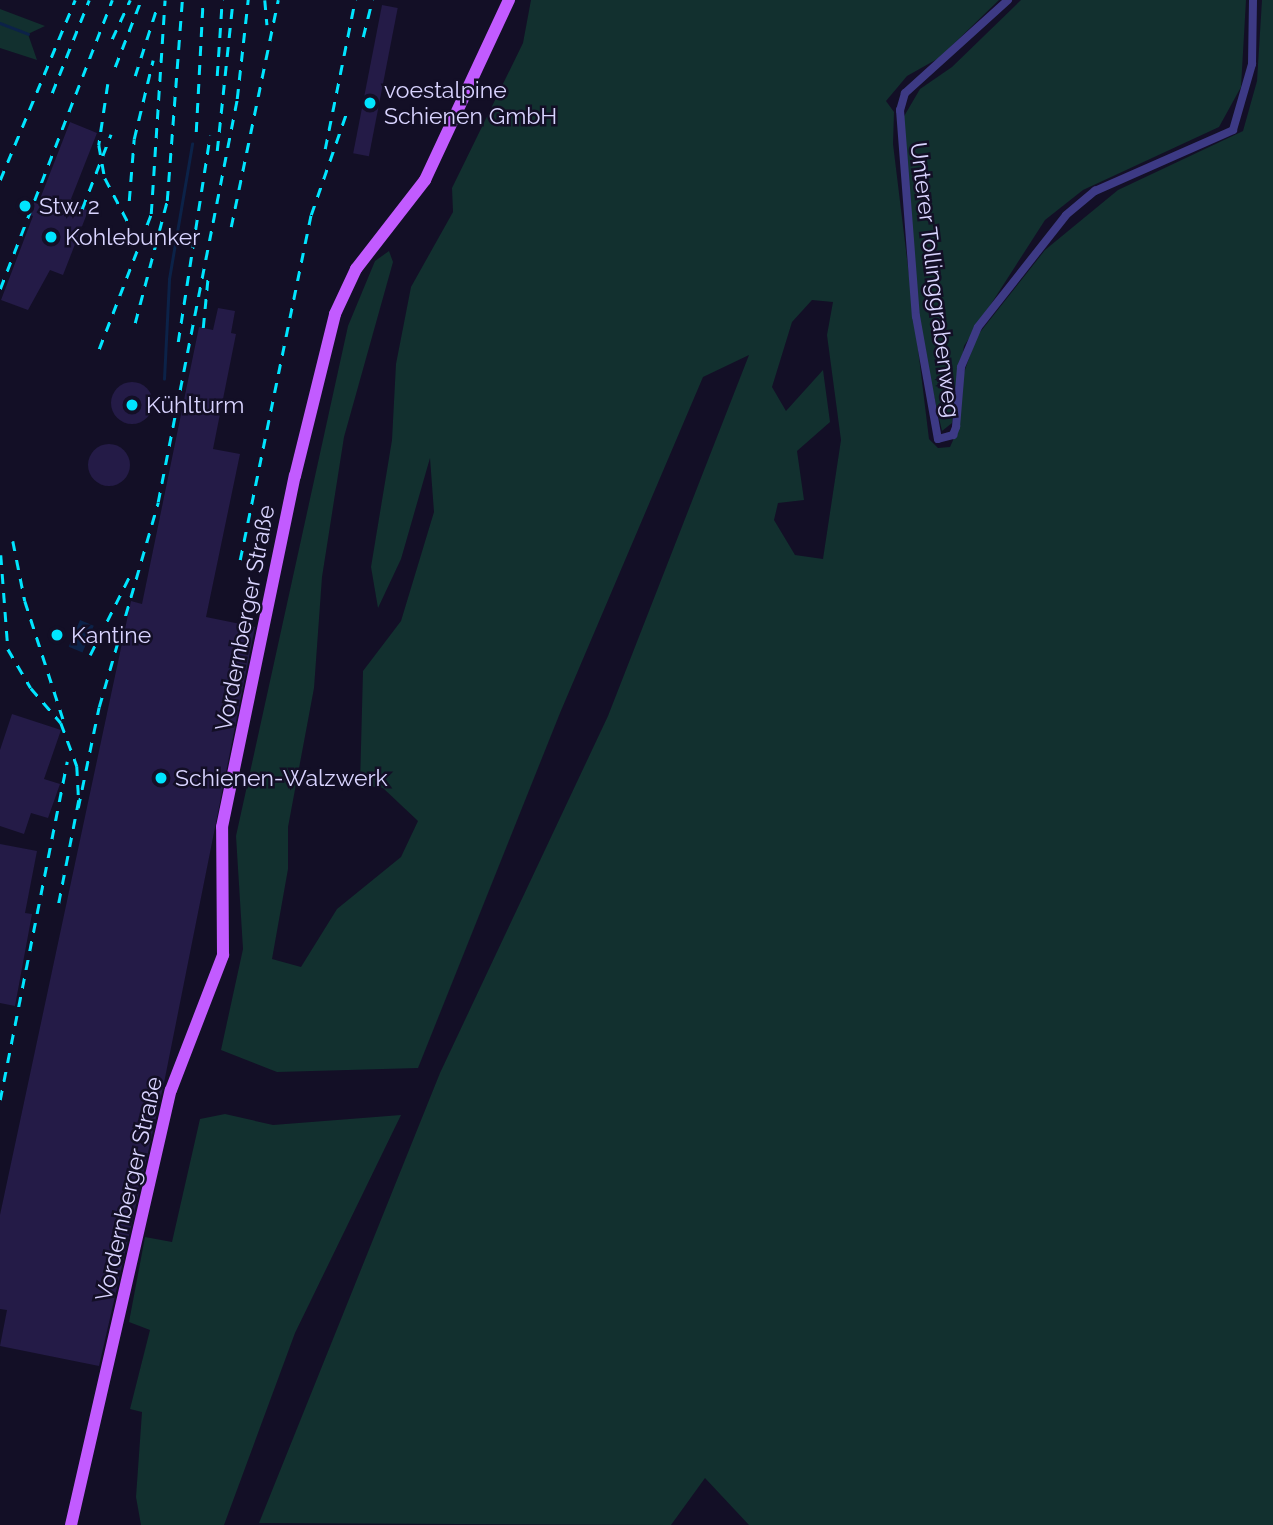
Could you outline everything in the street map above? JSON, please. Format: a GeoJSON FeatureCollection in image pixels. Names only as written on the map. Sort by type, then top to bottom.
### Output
{"type":"FeatureCollection","features":[{"type":"Feature","properties":{"kind":"main road","name":"Vordernberger Straße"},"geometry":{"type":"LineString","coordinates":[[71,1525],[171,1090],[223,955],[222,827],[295,476],[335,314],[356,269],[425,180],[509,0]]}},
{"type":"Feature","properties":{"kind":"street","name":"Unterer Tollinggrabenweg"},"geometry":{"type":"LineString","coordinates":[[1008,0],[905,93],[900,110],[916,316],[938,439],[953,435],[956,427],[961,367],[978,327],[1066,215],[1095,191],[1233,130],[1252,64],[1253,0]]}},
{"type":"Feature","properties":{"kind":"green space"},"geometry":{"type":"Polygon","coordinates":[[[531,0],[999,0],[939,58],[907,76],[886,101],[894,112],[893,144],[929,439],[938,448],[950,447],[954,438],[962,378],[977,336],[1045,250],[1118,190],[1243,131],[1257,81],[1262,0],[1273,0],[1273,1525],[749,1525],[705,1478],[671,1525],[259,1523],[440,1073],[608,716],[749,355],[703,377],[560,713],[418,1068],[277,1072],[221,1050],[243,949],[236,836],[348,326],[375,261],[389,251],[393,262],[344,437],[322,577],[314,688],[288,827],[288,869],[272,959],[301,967],[337,909],[401,857],[418,821],[383,788],[360,785],[363,671],[401,621],[434,512],[430,458],[401,559],[378,608],[371,567],[392,440],[396,364],[411,287],[453,212],[452,188],[523,43],[531,0]],[[812,300],[792,322],[772,387],[786,411],[823,370],[830,422],[797,451],[804,500],[778,503],[774,520],[795,555],[823,559],[841,440],[827,335],[833,302],[812,300]]]}},
{"type":"Feature","properties":{"kind":"green space"},"geometry":{"type":"Polygon","coordinates":[[[1021,0],[1246,0],[1241,87],[1219,127],[1083,190],[1045,220],[964,346],[952,423],[942,431],[921,339],[903,118],[920,89],[952,67],[1021,0]]]}},
{"type":"Feature","properties":{"kind":"green space"},"geometry":{"type":"Polygon","coordinates":[[[0,9],[45,26],[28,34],[37,60],[0,48],[0,9]]]}},
{"type":"Feature","properties":{"kind":"green space"},"geometry":{"type":"Polygon","coordinates":[[[225,1114],[273,1125],[401,1115],[295,1333],[224,1525],[141,1525],[136,1497],[142,1412],[130,1409],[150,1330],[129,1322],[145,1237],[172,1242],[200,1119],[225,1114]]]}},
{"type":"Feature","properties":{"kind":"water"},"geometry":{"type":"Polygon","coordinates":[[[80,620],[94,626],[82,653],[69,647],[80,620]]]}},
{"type":"Feature","properties":{"kind":"building","name":"voestalpine Schienen GmbH"},"geometry":{"type":"Polygon","coordinates":[[[382,5],[398,8],[369,156],[353,153],[382,5]]]}},
{"type":"Feature","properties":{"kind":"building","name":"Kohlebunker"},"geometry":{"type":"Polygon","coordinates":[[[70,122],[97,133],[71,199],[88,211],[63,275],[50,270],[28,310],[1,300],[33,216],[18,210],[23,198],[38,204],[70,122]]]}},
{"type":"Feature","properties":{"kind":"building","name":"Schienen-Walzwerk"},"geometry":{"type":"Polygon","coordinates":[[[218,308],[235,311],[231,333],[236,334],[213,449],[240,454],[206,617],[255,627],[164,1083],[99,1366],[0,1346],[7,1310],[0,1309],[0,1215],[131,601],[142,604],[199,327],[213,330],[218,308]]]}},
{"type":"Feature","properties":{"kind":"building","name":"Kühlturm"},"geometry":{"type":"Polygon","coordinates":[[[132,382],[147,388],[153,403],[147,418],[132,424],[117,418],[111,403],[117,388],[132,382]]]}},
{"type":"Feature","properties":{"kind":"building","name":"Kühlturm"},"geometry":{"type":"Polygon","coordinates":[[[109,444],[124,450],[130,465],[124,480],[109,486],[94,480],[88,465],[94,450],[109,444]]]}},
{"type":"Feature","properties":{"kind":"building"},"geometry":{"type":"Polygon","coordinates":[[[12,714],[61,730],[44,779],[60,784],[48,818],[31,813],[24,834],[0,826],[0,750],[12,714]]]}},
{"type":"Feature","properties":{"kind":"building"},"geometry":{"type":"Polygon","coordinates":[[[0,844],[37,851],[25,913],[32,914],[15,1006],[0,1003],[0,844]]]}},
{"type":"Feature","properties":{"kind":"waterway"},"geometry":{"type":"LineString","coordinates":[[0,23],[28,34]]}},
{"type":"Feature","properties":{"kind":"waterway"},"geometry":{"type":"LineString","coordinates":[[164,379],[169,279],[192,144]]}},
{"type":"Feature","properties":{"kind":"railway"},"geometry":{"type":"LineString","coordinates":[[0,180],[75,0]]}},
{"type":"Feature","properties":{"kind":"railway"},"geometry":{"type":"LineString","coordinates":[[52,93],[89,0]]}},
{"type":"Feature","properties":{"kind":"railway"},"geometry":{"type":"LineString","coordinates":[[0,289],[112,0]]}},
{"type":"Feature","properties":{"kind":"railway"},"geometry":{"type":"LineString","coordinates":[[112,39],[130,0]]}},
{"type":"Feature","properties":{"kind":"railway"},"geometry":{"type":"LineString","coordinates":[[115,67],[141,0]]}},
{"type":"Feature","properties":{"kind":"railway"},"geometry":{"type":"LineString","coordinates":[[99,349],[151,214],[165,0]]}},
{"type":"Feature","properties":{"kind":"railway"},"geometry":{"type":"LineString","coordinates":[[135,323],[167,201],[182,0]]}},
{"type":"Feature","properties":{"kind":"railway"},"geometry":{"type":"LineString","coordinates":[[196,132],[203,0]]}},
{"type":"Feature","properties":{"kind":"railway"},"geometry":{"type":"LineString","coordinates":[[217,76],[222,0]]}},
{"type":"Feature","properties":{"kind":"railway"},"geometry":{"type":"LineString","coordinates":[[217,151],[233,0]]}},
{"type":"Feature","properties":{"kind":"railway"},"geometry":{"type":"LineString","coordinates":[[78,808],[99,707],[158,502],[237,99],[248,0]]}},
{"type":"Feature","properties":{"kind":"railway"},"geometry":{"type":"LineString","coordinates":[[265,0],[267,25]]}},
{"type":"Feature","properties":{"kind":"railway"},"geometry":{"type":"LineString","coordinates":[[231,227],[278,0]]}},
{"type":"Feature","properties":{"kind":"railway"},"geometry":{"type":"LineString","coordinates":[[325,149],[355,0]]}},
{"type":"Feature","properties":{"kind":"railway"},"geometry":{"type":"LineString","coordinates":[[363,37],[372,0]]}},
{"type":"Feature","properties":{"kind":"railway"},"geometry":{"type":"LineString","coordinates":[[135,76],[156,10]]}},
{"type":"Feature","properties":{"kind":"railway"},"geometry":{"type":"LineString","coordinates":[[129,201],[134,139],[153,60]]}},
{"type":"Feature","properties":{"kind":"railway"},"geometry":{"type":"LineString","coordinates":[[108,84],[99,145],[105,178],[129,224]]}},
{"type":"Feature","properties":{"kind":"railway"},"geometry":{"type":"LineString","coordinates":[[240,560],[311,215],[347,111]]}},
{"type":"Feature","properties":{"kind":"railway"},"geometry":{"type":"LineString","coordinates":[[82,209],[111,134]]}},
{"type":"Feature","properties":{"kind":"railway"},"geometry":{"type":"LineString","coordinates":[[178,342],[210,135]]}},
{"type":"Feature","properties":{"kind":"railway"},"geometry":{"type":"LineString","coordinates":[[203,328],[208,276]]}},
{"type":"Feature","properties":{"kind":"railway"},"geometry":{"type":"LineString","coordinates":[[13,541],[25,601],[63,719]]}},
{"type":"Feature","properties":{"kind":"railway"},"geometry":{"type":"LineString","coordinates":[[1,555],[8,649],[31,688],[61,723],[77,766],[79,800],[58,908]]}},
{"type":"Feature","properties":{"kind":"railway"},"geometry":{"type":"LineString","coordinates":[[90,655],[129,577]]}},
{"type":"Feature","properties":{"kind":"railway"},"geometry":{"type":"LineString","coordinates":[[0,1100],[67,762]]}},
{"type":"Feature","properties":{"kind":"place","name":"voestalpine Schienen GmbH"},"geometry":{"type":"Point","coordinates":[370,103]}},
{"type":"Feature","properties":{"kind":"place","name":"Stw. 2"},"geometry":{"type":"Point","coordinates":[25,206]}},
{"type":"Feature","properties":{"kind":"place","name":"Kohlebunker"},"geometry":{"type":"Point","coordinates":[51,237]}},
{"type":"Feature","properties":{"kind":"place","name":"Kühlturm"},"geometry":{"type":"Point","coordinates":[132,405]}},
{"type":"Feature","properties":{"kind":"place","name":"Kantine"},"geometry":{"type":"Point","coordinates":[57,635]}},
{"type":"Feature","properties":{"kind":"place","name":"Schienen-Walzwerk"},"geometry":{"type":"Point","coordinates":[161,778]}}]}
